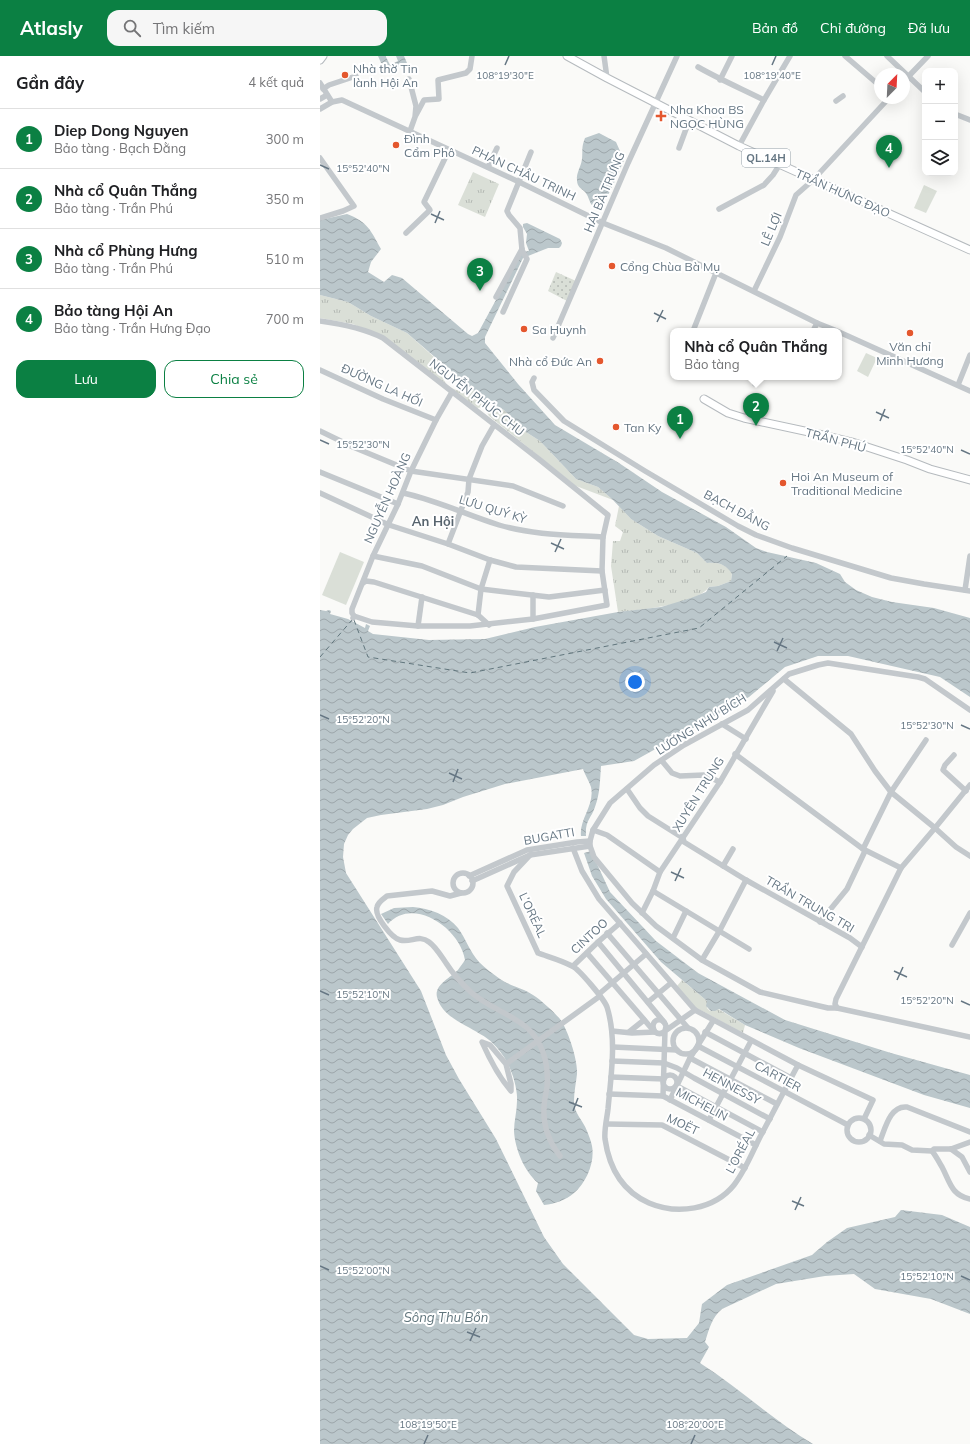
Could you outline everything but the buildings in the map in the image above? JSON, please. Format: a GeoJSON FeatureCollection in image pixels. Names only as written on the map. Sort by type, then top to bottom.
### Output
{"type":"FeatureCollection","features":[{"type":"Feature","properties":{"kind":"main road"},"geometry":{"type":"LineString","coordinates":[[320,60],[323,56]]}},
{"type":"Feature","properties":{"kind":"main road","name":"TRẦN HƯNG ĐẠO"},"geometry":{"type":"LineString","coordinates":[[567,56],[655,104],[739,146],[970,250]]}},
{"type":"Feature","properties":{"kind":"main road","name":"TRẦN PHÚ"},"geometry":{"type":"LineString","coordinates":[[704,399],[728,413],[744,418],[844,440],[930,469],[970,480]]}},
{"type":"Feature","properties":{"kind":"street"},"geometry":{"type":"LineString","coordinates":[[410,132],[416,115],[424,100],[439,99],[438,80],[466,73],[470,69],[472,56]]}},
{"type":"Feature","properties":{"kind":"street"},"geometry":{"type":"LineString","coordinates":[[604,56],[606,78]]}},
{"type":"Feature","properties":{"kind":"street","name":"HAI BÀ TRƯNG"},"geometry":{"type":"LineString","coordinates":[[553,338],[677,56]]}},
{"type":"Feature","properties":{"kind":"street"},"geometry":{"type":"LineString","coordinates":[[720,80],[732,56]]}},
{"type":"Feature","properties":{"kind":"street"},"geometry":{"type":"LineString","coordinates":[[739,146],[790,56]]}},
{"type":"Feature","properties":{"kind":"street"},"geometry":{"type":"LineString","coordinates":[[845,56],[874,81]]}},
{"type":"Feature","properties":{"kind":"street"},"geometry":{"type":"LineString","coordinates":[[887,56],[900,68]]}},
{"type":"Feature","properties":{"kind":"street"},"geometry":{"type":"LineString","coordinates":[[910,73],[928,56]]}},
{"type":"Feature","properties":{"kind":"street"},"geometry":{"type":"LineString","coordinates":[[698,68],[764,100]]}},
{"type":"Feature","properties":{"kind":"street"},"geometry":{"type":"LineString","coordinates":[[320,109],[332,102],[322,86],[356,76]]}},
{"type":"Feature","properties":{"kind":"street"},"geometry":{"type":"LineString","coordinates":[[910,77],[922,89]]}},
{"type":"Feature","properties":{"kind":"street"},"geometry":{"type":"LineString","coordinates":[[409,79],[416,106],[416,115]]}},
{"type":"Feature","properties":{"kind":"street"},"geometry":{"type":"LineString","coordinates":[[320,99],[327,94]]}},
{"type":"Feature","properties":{"kind":"street"},"geometry":{"type":"LineString","coordinates":[[836,101],[843,96]]}},
{"type":"Feature","properties":{"kind":"street","name":"PHAN CHÂU TRINH"},"geometry":{"type":"LineString","coordinates":[[332,102],[342,100],[519,182],[603,223],[666,248],[817,323],[830,328]]}},
{"type":"Feature","properties":{"kind":"street","name":"LÊ LỢI"},"geometry":{"type":"LineString","coordinates":[[754,291],[780,237],[796,195],[813,180],[883,104]]}},
{"type":"Feature","properties":{"kind":"street"},"geometry":{"type":"LineString","coordinates":[[958,115],[970,120]]}},
{"type":"Feature","properties":{"kind":"street"},"geometry":{"type":"LineString","coordinates":[[678,148],[690,121]]}},
{"type":"Feature","properties":{"kind":"street"},"geometry":{"type":"LineString","coordinates":[[488,168],[497,148]]}},
{"type":"Feature","properties":{"kind":"street"},"geometry":{"type":"LineString","coordinates":[[406,233],[430,210],[424,202],[449,150]]}},
{"type":"Feature","properties":{"kind":"street"},"geometry":{"type":"LineString","coordinates":[[503,312],[527,259],[522,249],[520,228],[507,211],[531,152]]}},
{"type":"Feature","properties":{"kind":"street"},"geometry":{"type":"LineString","coordinates":[[320,158],[354,206],[320,218]]}},
{"type":"Feature","properties":{"kind":"street"},"geometry":{"type":"LineString","coordinates":[[719,209],[764,185],[780,164]]}},
{"type":"Feature","properties":{"kind":"street"},"geometry":{"type":"LineString","coordinates":[[496,297],[522,249]]}},
{"type":"Feature","properties":{"kind":"street"},"geometry":{"type":"LineString","coordinates":[[694,328],[716,273]]}},
{"type":"Feature","properties":{"kind":"street","name":"NGUYỄN PHÚC CHU"},"geometry":{"type":"LineString","coordinates":[[321,323],[362,330],[383,338],[608,515],[603,537]]}},
{"type":"Feature","properties":{"kind":"street"},"geometry":{"type":"LineString","coordinates":[[814,328],[817,323]]}},
{"type":"Feature","properties":{"kind":"street","name":"PHAN CHÂU TRINH"},"geometry":{"type":"LineString","coordinates":[[842,333],[970,391]]}},
{"type":"Feature","properties":{"kind":"street"},"geometry":{"type":"LineString","coordinates":[[958,385],[970,355]]}},
{"type":"Feature","properties":{"kind":"street","name":"ĐƯỜNG LA HỐI"},"geometry":{"type":"LineString","coordinates":[[320,370],[390,402],[436,420]]}},
{"type":"Feature","properties":{"kind":"street","name":"BẠCH ĐẰNG"},"geometry":{"type":"LineString","coordinates":[[534,378],[532,382],[534,390],[564,421],[645,472],[756,535],[792,548],[891,578],[967,591]]}},
{"type":"Feature","properties":{"kind":"street"},"geometry":{"type":"LineString","coordinates":[[755,384],[756,380]]}},
{"type":"Feature","properties":{"kind":"street","name":"NGUYỄN HOÀNG"},"geometry":{"type":"LineString","coordinates":[[418,626],[372,622],[354,617],[352,609],[373,556],[389,525],[411,471],[436,420],[452,392]]}},
{"type":"Feature","properties":{"kind":"street"},"geometry":{"type":"LineString","coordinates":[[448,544],[468,492],[469,479],[482,446],[494,425]]}},
{"type":"Feature","properties":{"kind":"street"},"geometry":{"type":"LineString","coordinates":[[320,431],[353,447],[411,471],[513,486],[563,506]]}},
{"type":"Feature","properties":{"kind":"street"},"geometry":{"type":"LineString","coordinates":[[320,472],[398,504]]}},
{"type":"Feature","properties":{"kind":"street"},"geometry":{"type":"LineString","coordinates":[[320,493],[389,525],[448,544],[490,560],[523,568],[602,571]]}},
{"type":"Feature","properties":{"kind":"street","name":"LƯU QUÝ KỲ"},"geometry":{"type":"LineString","coordinates":[[403,493],[423,497],[499,525],[531,532],[603,537]]}},
{"type":"Feature","properties":{"kind":"street"},"geometry":{"type":"LineString","coordinates":[[422,597],[418,626],[489,625],[534,619],[607,605],[602,571],[603,537]]}},
{"type":"Feature","properties":{"kind":"street"},"geometry":{"type":"LineString","coordinates":[[373,556],[422,566],[481,589],[549,597],[605,590]]}},
{"type":"Feature","properties":{"kind":"street"},"geometry":{"type":"LineString","coordinates":[[967,591],[970,556]]}},
{"type":"Feature","properties":{"kind":"street"},"geometry":{"type":"LineString","coordinates":[[478,615],[481,589],[490,560]]}},
{"type":"Feature","properties":{"kind":"street"},"geometry":{"type":"LineString","coordinates":[[363,583],[366,581],[374,582],[478,615],[489,625]]}},
{"type":"Feature","properties":{"kind":"street"},"geometry":{"type":"LineString","coordinates":[[533,595],[534,619]]}},
{"type":"Feature","properties":{"kind":"street"},"geometry":{"type":"LineString","coordinates":[[970,710],[925,679],[912,676],[828,663],[790,674],[784,678],[851,734],[875,771],[891,792],[936,828],[956,847],[970,856]]}},
{"type":"Feature","properties":{"kind":"street","name":"LƯƠNG NHƯ BÍCH"},"geometry":{"type":"LineString","coordinates":[[590,843],[593,830],[610,803],[619,794],[627,789],[654,765],[684,745],[748,710],[775,688],[784,678]]}},
{"type":"Feature","properties":{"kind":"street","name":"XUYÊN TRUNG"},"geometry":{"type":"LineString","coordinates":[[642,913],[653,891],[660,872],[720,782],[775,688]]}},
{"type":"Feature","properties":{"kind":"street"},"geometry":{"type":"LineString","coordinates":[[722,724],[746,739]]}},
{"type":"Feature","properties":{"kind":"street"},"geometry":{"type":"LineString","coordinates":[[820,922],[847,889],[891,792],[926,740]]}},
{"type":"Feature","properties":{"kind":"street"},"geometry":{"type":"LineString","coordinates":[[736,754],[864,850],[901,868]]}},
{"type":"Feature","properties":{"kind":"street"},"geometry":{"type":"LineString","coordinates":[[954,755],[945,765],[943,770],[966,791]]}},
{"type":"Feature","properties":{"kind":"street"},"geometry":{"type":"LineString","coordinates":[[662,761],[672,773],[680,776],[704,775],[720,782]]}},
{"type":"Feature","properties":{"kind":"street"},"geometry":{"type":"LineString","coordinates":[[837,1008],[835,1004],[836,999],[901,868],[936,828],[970,785]]}},
{"type":"Feature","properties":{"kind":"street","name":"TRẦN TRUNG TRI"},"geometry":{"type":"LineString","coordinates":[[627,789],[640,808],[648,816],[683,838],[684,842],[746,880],[850,938],[862,947]]}},
{"type":"Feature","properties":{"kind":"street"},"geometry":{"type":"LineString","coordinates":[[593,830],[607,835],[660,872]]}},
{"type":"Feature","properties":{"kind":"street","name":"BUGATTI"},"geometry":{"type":"LineString","coordinates":[[471,878],[527,850],[577,842],[590,843]]}},
{"type":"Feature","properties":{"kind":"street"},"geometry":{"type":"LineString","coordinates":[[461,893],[453,887],[453,880],[457,875],[463,874],[471,878],[530,855],[573,848],[590,843],[594,857],[632,903],[656,926],[702,960],[760,992],[828,1008],[837,1008],[970,1037]]}},
{"type":"Feature","properties":{"kind":"street"},"geometry":{"type":"LineString","coordinates":[[573,848],[582,871],[599,898],[694,1010],[798,1065],[873,1100],[864,1119]]}},
{"type":"Feature","properties":{"kind":"street"},"geometry":{"type":"LineString","coordinates":[[722,866],[733,849]]}},
{"type":"Feature","properties":{"kind":"street","name":"L’ORÉAL"},"geometry":{"type":"LineString","coordinates":[[530,855],[514,872],[507,886],[538,952],[573,966],[600,995],[606,1005],[612,1031],[612,1061],[607,1124],[604,1137],[609,1159],[625,1188],[641,1199],[658,1207],[675,1210],[692,1209],[713,1202],[734,1185],[745,1168],[798,1065]]}},
{"type":"Feature","properties":{"kind":"street"},"geometry":{"type":"LineString","coordinates":[[471,878],[472,887],[464,893],[450,896],[432,891],[387,896],[381,900],[376,911],[382,923],[399,940],[406,941],[420,938],[428,941],[437,950],[462,984],[473,995],[488,1005],[516,1019],[528,1028],[538,1041],[544,1053],[547,1066],[547,1087],[544,1109],[545,1121],[550,1139],[560,1156]]}},
{"type":"Feature","properties":{"kind":"street","name":"TRẦN TRUNG TRI"},"geometry":{"type":"LineString","coordinates":[[702,960],[720,930],[746,880]]}},
{"type":"Feature","properties":{"kind":"street"},"geometry":{"type":"LineString","coordinates":[[653,891],[720,930],[749,949]]}},
{"type":"Feature","properties":{"kind":"street"},"geometry":{"type":"LineString","coordinates":[[673,938],[686,911]]}},
{"type":"Feature","properties":{"kind":"street"},"geometry":{"type":"LineString","coordinates":[[952,945],[970,913]]}},
{"type":"Feature","properties":{"kind":"street","name":"CINTOO"},"geometry":{"type":"LineString","coordinates":[[573,966],[607,933],[620,923]]}},
{"type":"Feature","properties":{"kind":"street"},"geometry":{"type":"LineString","coordinates":[[607,933],[688,1028]]}},
{"type":"Feature","properties":{"kind":"street"},"geometry":{"type":"LineString","coordinates":[[598,942],[666,1026],[663,1096]]}},
{"type":"Feature","properties":{"kind":"street"},"geometry":{"type":"LineString","coordinates":[[587,953],[655,1032]]}},
{"type":"Feature","properties":{"kind":"street"},"geometry":{"type":"LineString","coordinates":[[506,1064],[600,995],[646,954]]}},
{"type":"Feature","properties":{"kind":"street"},"geometry":{"type":"LineString","coordinates":[[648,1002],[671,983]]}},
{"type":"Feature","properties":{"kind":"street"},"geometry":{"type":"LineString","coordinates":[[612,1031],[655,1032],[659,1034],[682,1020],[694,1010]]}},
{"type":"Feature","properties":{"kind":"street"},"geometry":{"type":"LineString","coordinates":[[629,1032],[644,1020]]}},
{"type":"Feature","properties":{"kind":"street"},"geometry":{"type":"LineString","coordinates":[[655,1032],[652,1027],[654,1022],[658,1020],[664,1022]]}},
{"type":"Feature","properties":{"kind":"street"},"geometry":{"type":"LineString","coordinates":[[670,1100],[690,1058],[713,1020]]}},
{"type":"Feature","properties":{"kind":"street"},"geometry":{"type":"LineString","coordinates":[[665,1031],[677,1031],[684,1027],[695,1031],[698,1034],[699,1042],[696,1050],[684,1054],[677,1050],[673,1044],[677,1031]]}},
{"type":"Feature","properties":{"kind":"street"},"geometry":{"type":"LineString","coordinates":[[705,1032],[791,1078]]}},
{"type":"Feature","properties":{"kind":"street"},"geometry":{"type":"LineString","coordinates":[[709,1120],[751,1041]]}},
{"type":"Feature","properties":{"kind":"street"},"geometry":{"type":"LineString","coordinates":[[482,1042],[490,1045],[506,1064],[511,1090],[504,1083],[496,1070],[482,1042]]}},
{"type":"Feature","properties":{"kind":"street","name":"CARTIER"},"geometry":{"type":"LineString","coordinates":[[698,1046],[848,1125]]}},
{"type":"Feature","properties":{"kind":"street"},"geometry":{"type":"LineString","coordinates":[[612,1047],[677,1050]]}},
{"type":"Feature","properties":{"kind":"street"},"geometry":{"type":"LineString","coordinates":[[690,1058],[777,1104]]}},
{"type":"Feature","properties":{"kind":"street"},"geometry":{"type":"LineString","coordinates":[[612,1061],[664,1063]]}},
{"type":"Feature","properties":{"kind":"street","name":"HENNESSY"},"geometry":{"type":"LineString","coordinates":[[664,1063],[684,1071],[770,1119]]}},
{"type":"Feature","properties":{"kind":"street"},"geometry":{"type":"LineString","coordinates":[[668,1075],[675,1076],[678,1082],[677,1086],[673,1089],[668,1089],[663,1084],[664,1079],[668,1075]]}},
{"type":"Feature","properties":{"kind":"street"},"geometry":{"type":"LineString","coordinates":[[610,1077],[664,1079]]}},
{"type":"Feature","properties":{"kind":"street"},"geometry":{"type":"LineString","coordinates":[[677,1086],[763,1132]]}},
{"type":"Feature","properties":{"kind":"street","name":"MICHELIN"},"geometry":{"type":"LineString","coordinates":[[609,1094],[663,1096],[756,1145]]}},
{"type":"Feature","properties":{"kind":"street"},"geometry":{"type":"LineString","coordinates":[[880,1141],[891,1115],[902,1106],[970,1132]]}},
{"type":"Feature","properties":{"kind":"street"},"geometry":{"type":"LineString","coordinates":[[856,1118],[864,1119],[870,1125],[871,1129],[869,1135],[862,1142],[855,1142],[847,1133],[848,1125],[856,1118]]}},
{"type":"Feature","properties":{"kind":"street","name":"MOËT"},"geometry":{"type":"LineString","coordinates":[[607,1124],[662,1125],[745,1168]]}},
{"type":"Feature","properties":{"kind":"street"},"geometry":{"type":"LineString","coordinates":[[869,1135],[884,1144],[902,1145],[912,1150],[932,1151],[934,1149],[951,1149],[970,1142]]}},
{"type":"Feature","properties":{"kind":"street"},"geometry":{"type":"LineString","coordinates":[[951,1149],[962,1157],[970,1172]]}},
{"type":"Feature","properties":{"kind":"street"},"geometry":{"type":"LineString","coordinates":[[932,1151],[954,1191],[962,1197],[970,1199]]}},
{"type":"Feature","properties":{"kind":"green space"},"geometry":{"type":"Polygon","coordinates":[[[473,172],[499,184],[485,217],[458,205],[473,172]]]}},
{"type":"Feature","properties":{"kind":"green space"},"geometry":{"type":"Polygon","coordinates":[[[924,185],[937,191],[926,213],[914,208],[924,185]]]}},
{"type":"Feature","properties":{"kind":"green space"},"geometry":{"type":"Polygon","coordinates":[[[556,272],[576,281],[567,301],[548,291],[556,272]]]}},
{"type":"Feature","properties":{"kind":"green space"},"geometry":{"type":"Polygon","coordinates":[[[320,295],[348,302],[371,316],[407,333],[443,365],[442,372],[445,383],[460,391],[473,390],[487,402],[484,407],[477,408],[391,342],[353,324],[320,318],[320,295]]]}},
{"type":"Feature","properties":{"kind":"green space"},"geometry":{"type":"Polygon","coordinates":[[[866,353],[877,358],[868,377],[857,371],[866,353]]]}},
{"type":"Feature","properties":{"kind":"green space"},"geometry":{"type":"Polygon","coordinates":[[[492,405],[504,410],[526,432],[540,441],[576,479],[598,487],[613,500],[576,486],[489,416],[487,412],[492,405]]]}},
{"type":"Feature","properties":{"kind":"green space"},"geometry":{"type":"Polygon","coordinates":[[[619,506],[631,519],[658,536],[697,553],[707,563],[718,563],[730,570],[732,573],[731,581],[718,586],[709,587],[702,593],[692,598],[666,606],[618,612],[611,566],[613,541],[620,541],[623,532],[615,526],[619,506]]]}},
{"type":"Feature","properties":{"kind":"green space"},"geometry":{"type":"Polygon","coordinates":[[[340,552],[364,562],[346,605],[322,595],[340,552]]]}},
{"type":"Feature","properties":{"kind":"green space"},"geometry":{"type":"Polygon","coordinates":[[[682,980],[707,1001],[707,1008],[710,1011],[718,1009],[745,1025],[743,1033],[695,1007],[677,986],[682,980]]]}},
{"type":"Feature","properties":{"kind":"water"},"geometry":{"type":"Polygon","coordinates":[[[378,56],[386,56],[390,65],[398,61],[396,56],[404,56],[407,63],[385,72],[378,56]]]}},
{"type":"Feature","properties":{"kind":"water"},"geometry":{"type":"Polygon","coordinates":[[[599,133],[616,142],[624,160],[611,189],[603,202],[593,206],[585,192],[578,186],[577,177],[585,138],[599,133]]]}},
{"type":"Feature","properties":{"kind":"water","name":"Sông Thu Bồn"},"geometry":{"type":"Polygon","coordinates":[[[347,214],[360,220],[368,228],[381,249],[371,262],[368,272],[384,282],[392,275],[402,278],[472,336],[478,333],[522,252],[529,251],[526,243],[527,234],[523,224],[527,223],[560,239],[562,243],[559,248],[548,248],[523,258],[485,337],[485,343],[518,384],[555,425],[619,463],[662,492],[726,527],[756,548],[767,552],[816,563],[840,574],[845,582],[856,590],[872,597],[892,602],[934,608],[970,618],[970,697],[940,677],[848,656],[818,656],[785,667],[749,697],[634,761],[601,766],[600,787],[597,802],[587,823],[586,836],[581,836],[581,830],[592,794],[591,787],[583,769],[505,784],[427,809],[367,818],[353,829],[348,835],[344,844],[343,857],[346,873],[421,991],[446,1055],[496,1139],[544,1237],[563,1264],[634,1335],[648,1339],[687,1338],[699,1323],[702,1304],[727,1285],[812,1255],[847,1228],[895,1217],[901,1210],[942,1215],[970,1227],[970,1314],[931,1299],[875,1289],[854,1274],[825,1276],[776,1284],[722,1309],[716,1316],[711,1324],[705,1342],[709,1347],[700,1363],[784,1425],[813,1444],[320,1444],[320,610],[329,610],[331,611],[330,614],[348,619],[365,628],[366,624],[370,626],[368,631],[373,634],[429,640],[485,639],[535,627],[618,612],[661,607],[706,592],[709,587],[718,586],[731,581],[732,574],[724,566],[718,563],[707,563],[697,553],[658,536],[631,519],[598,487],[576,479],[540,441],[526,432],[504,410],[487,402],[407,333],[371,316],[348,302],[320,295],[320,220],[347,214]]]}},
{"type":"Feature","properties":{"kind":"water"},"geometry":{"type":"Polygon","coordinates":[[[591,851],[610,892],[656,941],[698,973],[785,1020],[891,1053],[970,1075],[970,1108],[924,1095],[799,1048],[745,1025],[719,1009],[711,1011],[706,1006],[707,1001],[661,962],[606,899],[592,876],[584,853],[591,851]]]}},
{"type":"Feature","properties":{"kind":"water"},"geometry":{"type":"Polygon","coordinates":[[[413,907],[438,913],[449,919],[458,928],[473,954],[481,964],[504,981],[536,997],[560,1019],[563,1024],[572,1045],[577,1068],[574,1106],[588,1133],[593,1152],[591,1165],[583,1183],[574,1193],[564,1200],[544,1205],[536,1191],[538,1183],[528,1172],[518,1152],[514,1131],[517,1096],[515,1084],[507,1061],[496,1047],[484,1036],[449,1015],[440,1004],[437,997],[440,985],[458,970],[465,960],[461,948],[454,937],[445,927],[422,915],[410,913],[398,916],[388,924],[381,914],[394,908],[413,907]]]}},
{"type":"Feature","properties":{"kind":"ferry route"},"geometry":{"type":"LineString","coordinates":[[354,620],[368,657],[470,673],[699,628],[787,556]]}},
{"type":"Feature","properties":{"kind":"ferry route"},"geometry":{"type":"LineString","coordinates":[[320,657],[352,620]]}},
{"type":"Feature","properties":{"kind":"place","name":"Nhà thờ Tin lành Hội An"},"geometry":{"type":"Point","coordinates":[345,75]}},
{"type":"Feature","properties":{"kind":"place","name":"Nha Khoa BS NGỌC HÙNG"},"geometry":{"type":"Point","coordinates":[661,116]}},
{"type":"Feature","properties":{"kind":"place","name":"Đình Cẩm Phô"},"geometry":{"type":"Point","coordinates":[396,145]}},
{"type":"Feature","properties":{"kind":"place","name":"Bảo tàng Hội An"},"geometry":{"type":"Point","coordinates":[889,168]}},
{"type":"Feature","properties":{"kind":"place","name":"Cổng Chùa Bà Mụ"},"geometry":{"type":"Point","coordinates":[612,266]}},
{"type":"Feature","properties":{"kind":"place","name":"Nhà cổ Phùng Hưng"},"geometry":{"type":"Point","coordinates":[480,291]}},
{"type":"Feature","properties":{"kind":"place","name":"Sa Huynh"},"geometry":{"type":"Point","coordinates":[524,329]}},
{"type":"Feature","properties":{"kind":"place","name":"Văn chỉ Minh Hương"},"geometry":{"type":"Point","coordinates":[910,333]}},
{"type":"Feature","properties":{"kind":"place","name":"Nhà cổ Đức An"},"geometry":{"type":"Point","coordinates":[600,361]}},
{"type":"Feature","properties":{"kind":"place","name":"Nhà cổ Quân Thắng"},"geometry":{"type":"Point","coordinates":[756,426]}},
{"type":"Feature","properties":{"kind":"place","name":"Tan Ky"},"geometry":{"type":"Point","coordinates":[616,427]}},
{"type":"Feature","properties":{"kind":"place","name":"Diep Dong Nguyen"},"geometry":{"type":"Point","coordinates":[680,439]}},
{"type":"Feature","properties":{"kind":"place","name":"Hoi An Museum of Traditional Medicine"},"geometry":{"type":"Point","coordinates":[783,483]}},
{"type":"Feature","properties":{"kind":"district","name":"An Hội"},"geometry":{"type":"Point","coordinates":[433,521]}}]}
